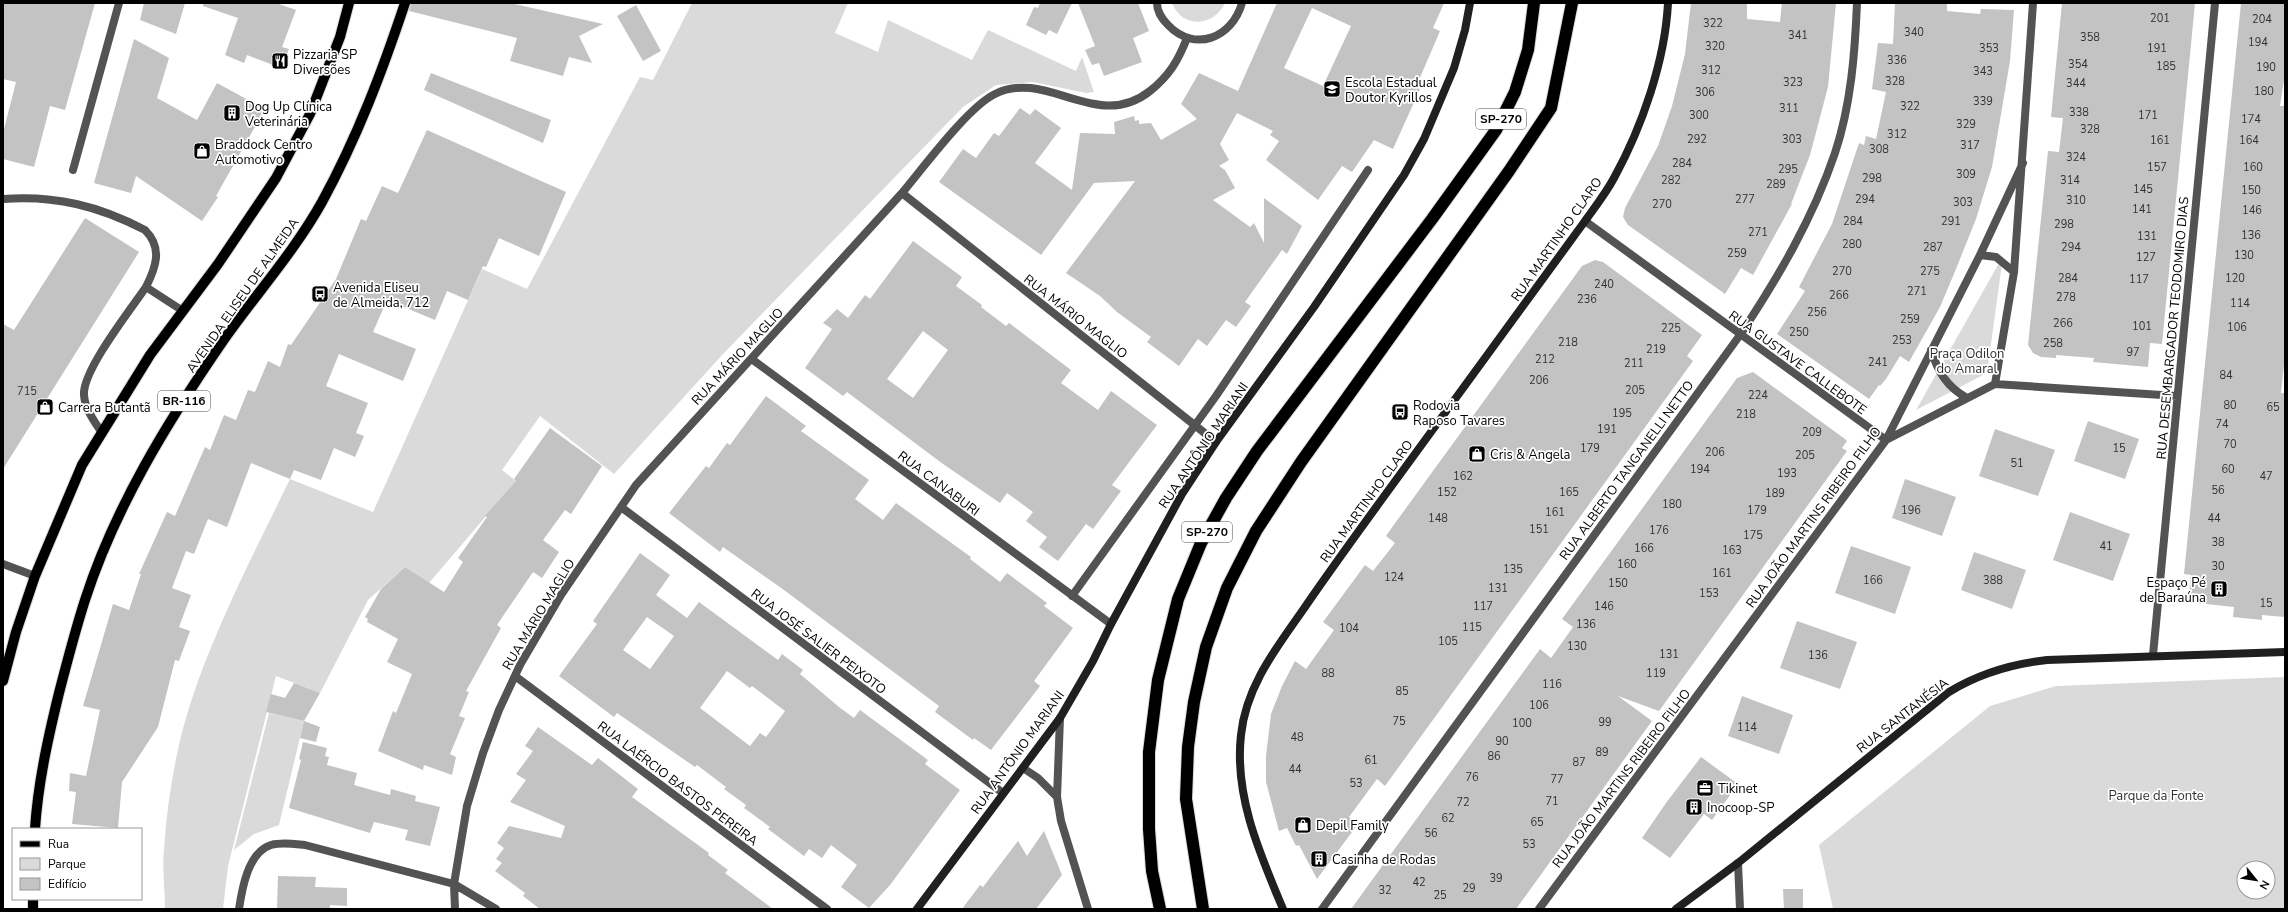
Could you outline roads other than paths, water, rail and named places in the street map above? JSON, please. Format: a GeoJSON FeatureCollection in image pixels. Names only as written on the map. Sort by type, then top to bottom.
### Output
{"type":"FeatureCollection","features":[{"type":"Feature","properties":{"kind":"highway","name":"SP-270"},"geometry":{"type":"LineString","coordinates":[[1160,909],[1152,871],[1149,828],[1148,752],[1158,680],[1178,599],[1201,542],[1226,498],[1257,451],[1432,219],[1496,130],[1515,92],[1528,50],[1534,3]]}},
{"type":"Feature","properties":{"kind":"highway","name":"SP-270"},"geometry":{"type":"LineString","coordinates":[[1203,909],[1186,799],[1188,747],[1194,702],[1206,647],[1227,588],[1256,531],[1301,462],[1509,172],[1551,108],[1572,3]]}},
{"type":"Feature","properties":{"kind":"main road"},"geometry":{"type":"LineString","coordinates":[[3,681],[16,632],[35,576],[82,465],[150,355],[218,264],[276,178],[310,114],[340,37],[349,3]]}},
{"type":"Feature","properties":{"kind":"main road","name":"AVENIDA ELISEU DE ALMEIDA"},"geometry":{"type":"LineString","coordinates":[[35,828],[47,743],[85,599],[107,542],[133,488],[170,423],[224,340],[276,272],[320,205],[354,139],[383,68],[405,3]]}},
{"type":"Feature","properties":{"kind":"street"},"geometry":{"type":"LineString","coordinates":[[73,170],[119,3]]}},
{"type":"Feature","properties":{"kind":"street"},"geometry":{"type":"LineString","coordinates":[[1157,3],[1163,20],[1174,31],[1187,38],[1202,40],[1217,36],[1230,27],[1239,15],[1242,3]]}},
{"type":"Feature","properties":{"kind":"street","name":"RUA ANTÔNIO MARIANI"},"geometry":{"type":"LineString","coordinates":[[916,909],[1060,718],[1093,661],[1111,624],[1182,494],[1216,442],[1314,307],[1404,175],[1424,139],[1452,75],[1466,30],[1470,3]]}},
{"type":"Feature","properties":{"kind":"street","name":"RUA MARTINHO CLARO"},"geometry":{"type":"LineString","coordinates":[[1283,909],[1250,822],[1243,790],[1240,735],[1253,687],[1267,662],[1334,565],[1585,221],[1614,178],[1644,111],[1667,24],[1668,3]]}},
{"type":"Feature","properties":{"kind":"street","name":"RUA ALBERTO TANGANELLI NETTO"},"geometry":{"type":"LineString","coordinates":[[1322,909],[1740,335],[1771,289],[1803,228],[1835,152],[1847,104],[1853,59],[1857,3]]}},
{"type":"Feature","properties":{"kind":"street","name":"RUA JOÃO MARTINS RIBEIRO FILHO"},"geometry":{"type":"LineString","coordinates":[[1539,909],[1886,440],[1980,255],[2023,163],[2033,3]]}},
{"type":"Feature","properties":{"kind":"street","name":"RUA DESEMBARGADOR TEODOMIRO DIAS"},"geometry":{"type":"LineString","coordinates":[[2153,655],[2215,3]]}},
{"type":"Feature","properties":{"kind":"street"},"geometry":{"type":"LineString","coordinates":[[902,193],[960,125],[995,94],[1014,90],[1033,89],[1054,93],[1092,105],[1108,107],[1130,103],[1147,94],[1167,77],[1180,57],[1187,38]]}},
{"type":"Feature","properties":{"kind":"street"},"geometry":{"type":"LineString","coordinates":[[1995,384],[2014,272],[2023,163]]}},
{"type":"Feature","properties":{"kind":"street","name":"RUA ANTÔNIO MARIANI"},"geometry":{"type":"LineString","coordinates":[[1072,596],[1195,425],[1368,170]]}},
{"type":"Feature","properties":{"kind":"street","name":"RUA MÁRIO MAGLIO"},"geometry":{"type":"LineString","coordinates":[[455,909],[454,884],[467,806],[483,753],[515,676],[561,595],[636,486],[701,412],[753,360],[902,193],[1216,442]]}},
{"type":"Feature","properties":{"kind":"street"},"geometry":{"type":"LineString","coordinates":[[3,199],[48,199],[94,207],[145,230],[152,236],[156,247],[157,261],[146,287],[95,363],[85,383],[86,404],[102,433]]}},
{"type":"Feature","properties":{"kind":"street","name":"RUA GUSTAVE CALLEBOTE"},"geometry":{"type":"LineString","coordinates":[[1585,221],[1886,440]]}},
{"type":"Feature","properties":{"kind":"street"},"geometry":{"type":"LineString","coordinates":[[1980,255],[1996,257],[2014,272]]}},
{"type":"Feature","properties":{"kind":"street"},"geometry":{"type":"LineString","coordinates":[[146,287],[183,311]]}},
{"type":"Feature","properties":{"kind":"street"},"geometry":{"type":"LineString","coordinates":[[1931,350],[1936,365],[1948,385],[1967,398]]}},
{"type":"Feature","properties":{"kind":"street","name":"RUA CANABURI"},"geometry":{"type":"LineString","coordinates":[[753,360],[1111,624]]}},
{"type":"Feature","properties":{"kind":"street"},"geometry":{"type":"LineString","coordinates":[[1886,440],[1995,384],[2177,396]]}},
{"type":"Feature","properties":{"kind":"street","name":"RUA JOSÉ SALIER PEIXOTO"},"geometry":{"type":"LineString","coordinates":[[621,507],[1003,793]]}},
{"type":"Feature","properties":{"kind":"street"},"geometry":{"type":"LineString","coordinates":[[3,564],[35,576]]}},
{"type":"Feature","properties":{"kind":"street","name":"RUA SANTANÉSIA"},"geometry":{"type":"LineString","coordinates":[[1676,909],[1738,863],[1949,692],[1988,671],[2033,662],[2153,655],[2285,652]]}},
{"type":"Feature","properties":{"kind":"street","name":"RUA LAÉRCIO BASTOS PEREIRA"},"geometry":{"type":"LineString","coordinates":[[515,676],[827,909]]}},
{"type":"Feature","properties":{"kind":"street"},"geometry":{"type":"LineString","coordinates":[[1060,718],[1057,797],[1061,821],[1088,909]]}},
{"type":"Feature","properties":{"kind":"street"},"geometry":{"type":"LineString","coordinates":[[1022,768],[1038,778],[1057,797]]}},
{"type":"Feature","properties":{"kind":"street"},"geometry":{"type":"LineString","coordinates":[[239,909],[245,879],[257,856],[262,849],[282,843],[305,845],[454,884],[496,909]]}},
{"type":"Feature","properties":{"kind":"street"},"geometry":{"type":"LineString","coordinates":[[1738,863],[1740,909]]}},
{"type":"Feature","properties":{"kind":"place","name":"Pizzaria SP Diversões"},"geometry":{"type":"Point","coordinates":[280,61]}},
{"type":"Feature","properties":{"kind":"place","name":"Escola Estadual Doutor Kyrillos"},"geometry":{"type":"Point","coordinates":[1332,89]}},
{"type":"Feature","properties":{"kind":"place","name":"Dog Up Clínica Veterinária"},"geometry":{"type":"Point","coordinates":[232,113]}},
{"type":"Feature","properties":{"kind":"place","name":"Braddock Centro Automotivo"},"geometry":{"type":"Point","coordinates":[202,151]}},
{"type":"Feature","properties":{"kind":"place","name":"Avenida Eliseu de Almeida, 712"},"geometry":{"type":"Point","coordinates":[320,294]}},
{"type":"Feature","properties":{"kind":"place","name":"Carrera Butantã"},"geometry":{"type":"Point","coordinates":[45,407]}},
{"type":"Feature","properties":{"kind":"place","name":"Rodovia Raposo Tavares"},"geometry":{"type":"Point","coordinates":[1400,412]}},
{"type":"Feature","properties":{"kind":"place","name":"Cris & Angela"},"geometry":{"type":"Point","coordinates":[1477,454]}},
{"type":"Feature","properties":{"kind":"place","name":"Espaço Pé de Baraúna"},"geometry":{"type":"Point","coordinates":[2219,589]}},
{"type":"Feature","properties":{"kind":"place","name":"Tikinet"},"geometry":{"type":"Point","coordinates":[1705,788]}},
{"type":"Feature","properties":{"kind":"place","name":"Inocoop-SP"},"geometry":{"type":"Point","coordinates":[1694,807]}},
{"type":"Feature","properties":{"kind":"place","name":"Depil Family"},"geometry":{"type":"Point","coordinates":[1303,825]}},
{"type":"Feature","properties":{"kind":"place","name":"Casinha de Rodas"},"geometry":{"type":"Point","coordinates":[1319,859]}},
{"type":"Feature","properties":{"kind":"park label","name":"Praça Odilon do Amaral"},"geometry":{"type":"Point","coordinates":[1967,360]}},
{"type":"Feature","properties":{"kind":"park label","name":"Parque da Fonte"},"geometry":{"type":"Point","coordinates":[2156,795]}}]}
